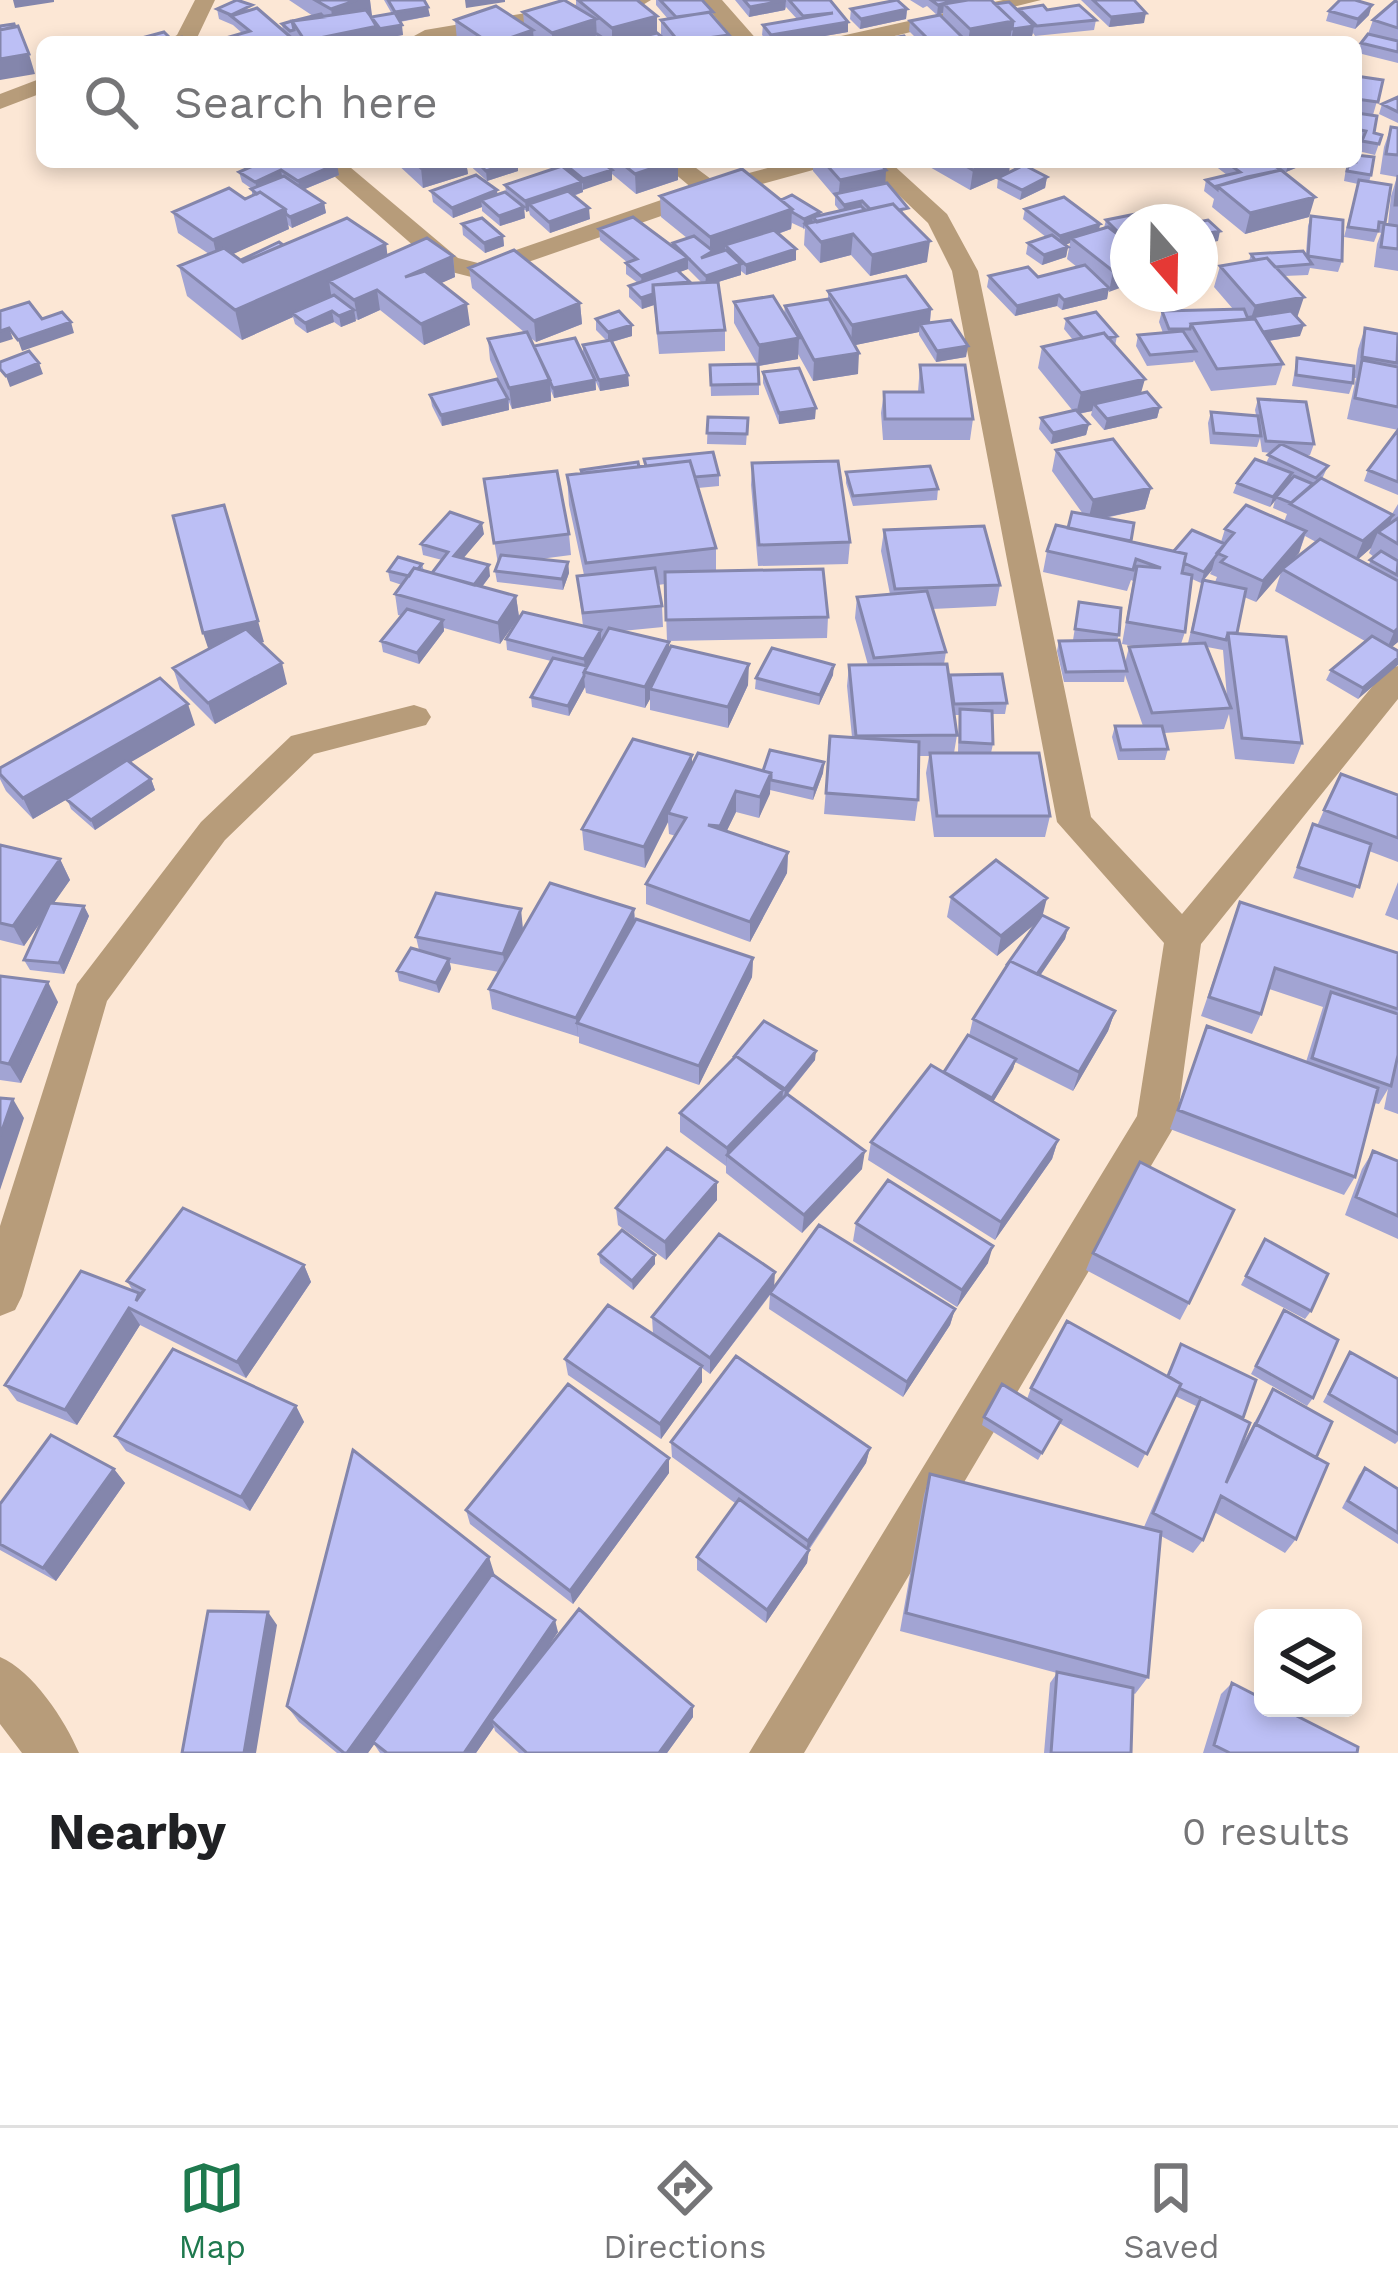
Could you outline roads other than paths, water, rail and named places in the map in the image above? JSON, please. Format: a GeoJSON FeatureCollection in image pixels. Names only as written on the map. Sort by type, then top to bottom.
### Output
{"type":"FeatureCollection","features":[{"type":"Feature","properties":{"kind":"street"},"geometry":{"type":"LineString","coordinates":[[187,36],[205,0]]}},
{"type":"Feature","properties":{"kind":"street"},"geometry":{"type":"LineString","coordinates":[[425,36],[640,0]]}},
{"type":"Feature","properties":{"kind":"street"},"geometry":{"type":"LineString","coordinates":[[711,0],[743,36]]}},
{"type":"Feature","properties":{"kind":"street"},"geometry":{"type":"LineString","coordinates":[[868,36],[1031,0]]}},
{"type":"Feature","properties":{"kind":"street"},"geometry":{"type":"LineString","coordinates":[[0,102],[36,88]]}},
{"type":"Feature","properties":{"kind":"street"},"geometry":{"type":"LineString","coordinates":[[336,168],[449,264],[479,271],[712,191],[794,168]]}},
{"type":"Feature","properties":{"kind":"street"},"geometry":{"type":"LineString","coordinates":[[681,168],[712,191]]}},
{"type":"Feature","properties":{"kind":"street"},"geometry":{"type":"LineString","coordinates":[[883,168],[938,219],[965,271],[1076,822],[1183,939]]}},
{"type":"Feature","properties":{"kind":"street"},"geometry":{"type":"LineString","coordinates":[[775,1753],[1157,1120],[1183,939],[1398,677]]}},
{"type":"Feature","properties":{"kind":"street"},"geometry":{"type":"LineString","coordinates":[[0,1295],[90,995],[213,831],[304,745],[414,717]]}},
{"type":"Feature","properties":{"kind":"street"},"geometry":{"type":"LineString","coordinates":[[0,1682],[53,1753]]}}]}
